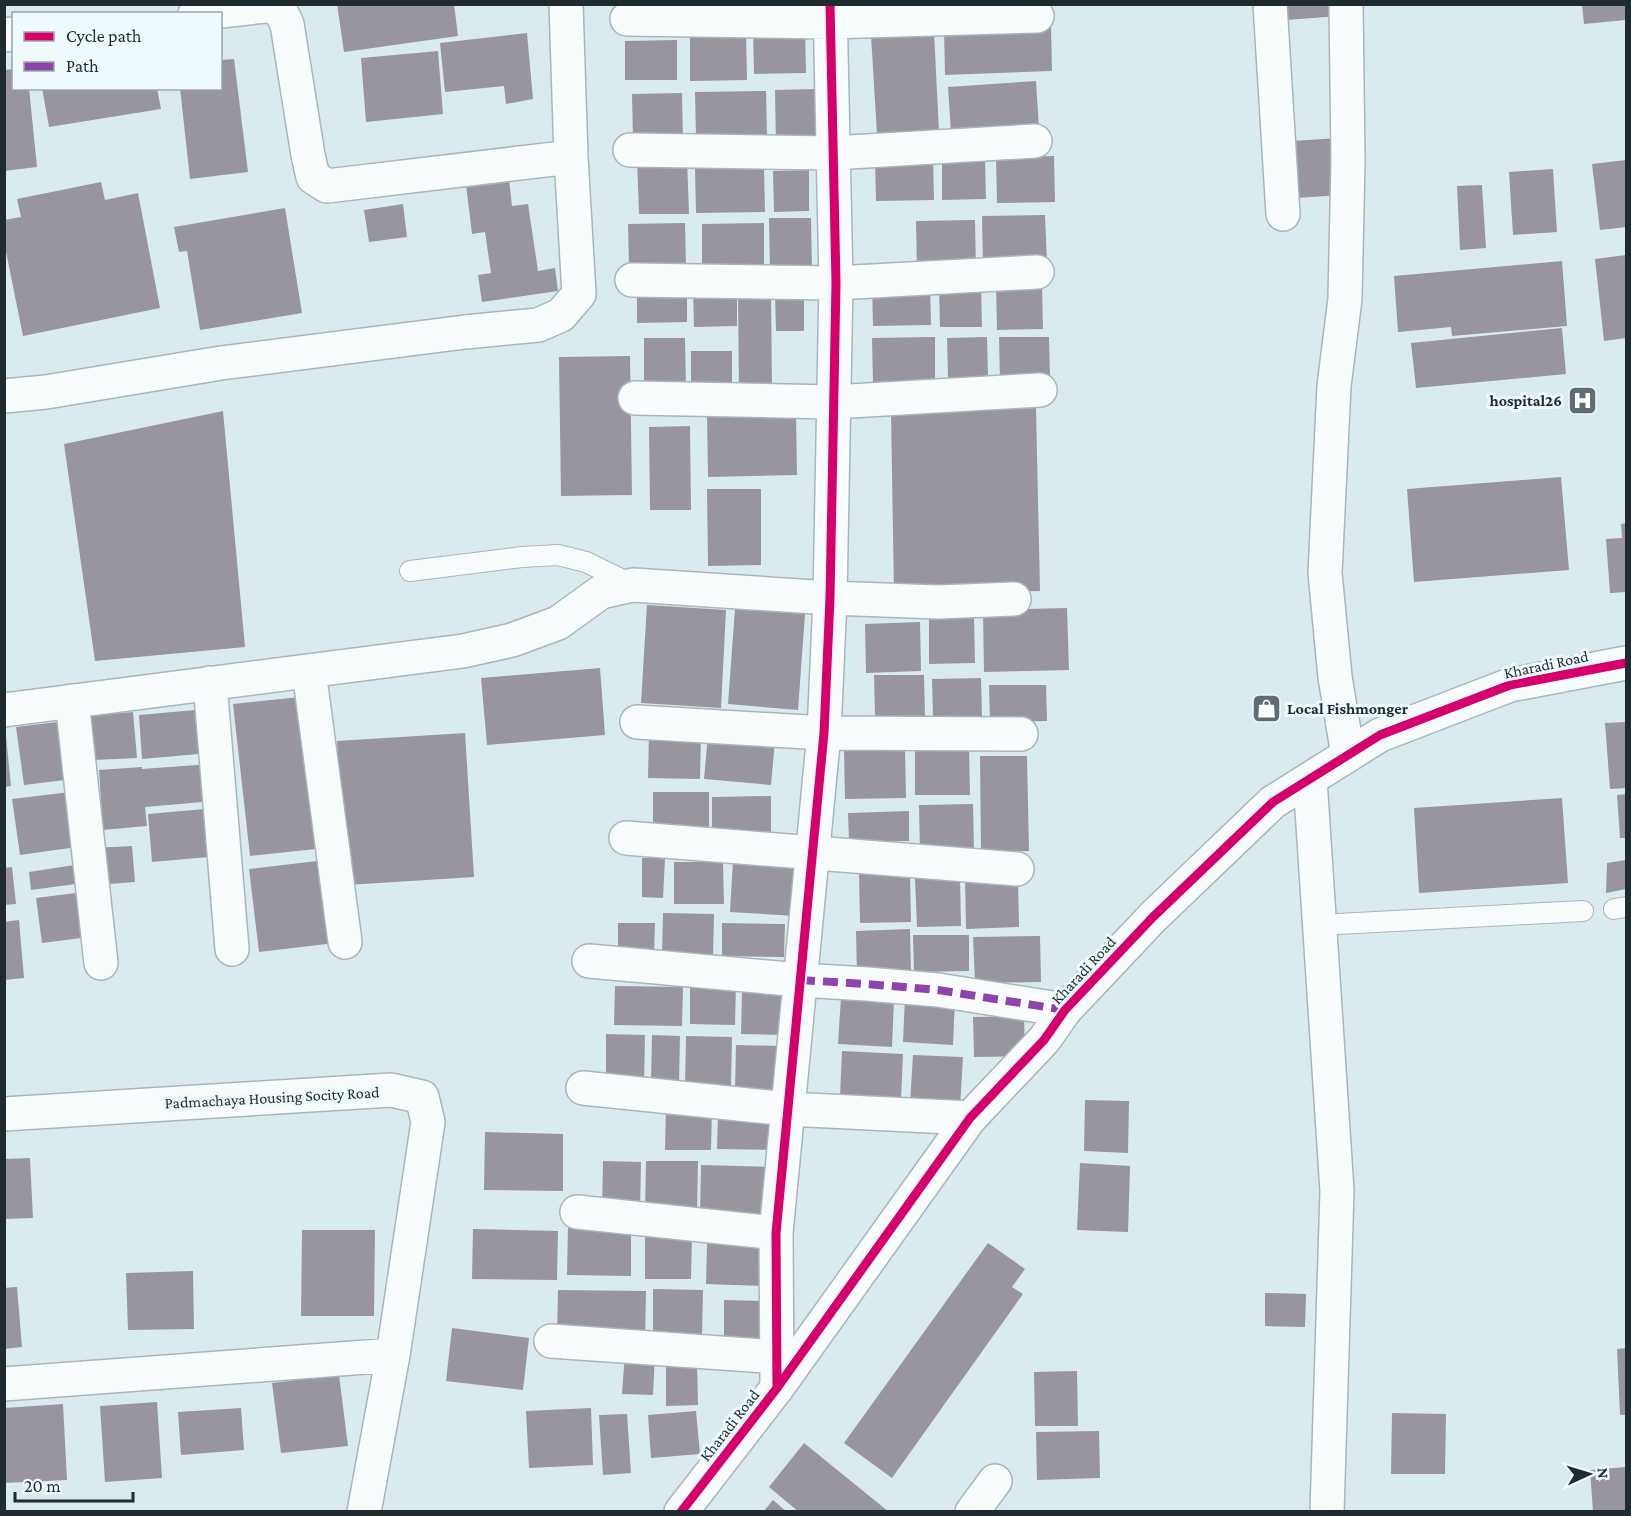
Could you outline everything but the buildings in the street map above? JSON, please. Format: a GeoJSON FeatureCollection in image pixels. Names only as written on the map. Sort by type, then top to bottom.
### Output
{"type":"FeatureCollection","features":[{"type":"Feature","properties":{"kind":"street"},"geometry":{"type":"LineString","coordinates":[[4,396],[46,392],[221,363],[453,333],[538,325],[561,315],[579,294],[571,157],[566,4]]}},
{"type":"Feature","properties":{"kind":"street"},"geometry":{"type":"LineString","coordinates":[[1270,4],[1283,214]]}},
{"type":"Feature","properties":{"kind":"street"},"geometry":{"type":"LineString","coordinates":[[1346,4],[1348,161],[1345,299],[1334,386],[1325,573],[1335,677],[1348,755]]}},
{"type":"Feature","properties":{"kind":"street"},"geometry":{"type":"LineString","coordinates":[[213,12],[266,6],[279,8],[286,24],[313,177],[327,186],[571,157]]}},
{"type":"Feature","properties":{"kind":"street"},"geometry":{"type":"LineString","coordinates":[[551,1341],[777,1372],[776,1233],[824,733],[830,598],[836,283],[830,13]]}},
{"type":"Feature","properties":{"kind":"street"},"geometry":{"type":"LineString","coordinates":[[627,19],[830,13],[1037,16]]}},
{"type":"Feature","properties":{"kind":"street"},"geometry":{"type":"LineString","coordinates":[[630,150],[833,153],[1035,141]]}},
{"type":"Feature","properties":{"kind":"street"},"geometry":{"type":"LineString","coordinates":[[632,280],[836,283],[1037,272]]}},
{"type":"Feature","properties":{"kind":"street"},"geometry":{"type":"LineString","coordinates":[[635,398],[833,402],[1040,390]]}},
{"type":"Feature","properties":{"kind":"street"},"geometry":{"type":"LineString","coordinates":[[4,710],[463,651],[512,640],[558,623],[601,592],[633,585],[830,598],[938,602],[1014,599]]}},
{"type":"Feature","properties":{"kind":"street","name":"Kharadi Road"},"geometry":{"type":"LineString","coordinates":[[681,1512],[777,1372],[970,1118],[1044,1040],[1065,1010],[1153,917],[1273,802],[1380,735],[1510,685],[1626,663]]}},
{"type":"Feature","properties":{"kind":"street"},"geometry":{"type":"LineString","coordinates":[[309,671],[345,942]]}},
{"type":"Feature","properties":{"kind":"street"},"geometry":{"type":"LineString","coordinates":[[210,683],[232,949]]}},
{"type":"Feature","properties":{"kind":"street"},"geometry":{"type":"LineString","coordinates":[[72,701],[101,963]]}},
{"type":"Feature","properties":{"kind":"street"},"geometry":{"type":"LineString","coordinates":[[637,722],[824,733],[1021,734]]}},
{"type":"Feature","properties":{"kind":"street"},"geometry":{"type":"LineString","coordinates":[[1310,779],[1336,1191],[1327,1512]]}},
{"type":"Feature","properties":{"kind":"street"},"geometry":{"type":"LineString","coordinates":[[626,838],[1017,869]]}},
{"type":"Feature","properties":{"kind":"street"},"geometry":{"type":"LineString","coordinates":[[590,961],[938,990],[1065,1010]]}},
{"type":"Feature","properties":{"kind":"street"},"geometry":{"type":"LineString","coordinates":[[583,1088],[788,1109],[970,1118]]}},
{"type":"Feature","properties":{"kind":"street","name":"Padmachaya Housing Socity Road"},"geometry":{"type":"LineString","coordinates":[[4,1114],[391,1090],[422,1097],[428,1122],[393,1355],[364,1512]]}},
{"type":"Feature","properties":{"kind":"street"},"geometry":{"type":"LineString","coordinates":[[578,1212],[776,1233]]}},
{"type":"Feature","properties":{"kind":"street"},"geometry":{"type":"LineString","coordinates":[[4,1384],[393,1355]]}},
{"type":"Feature","properties":{"kind":"street"},"geometry":{"type":"LineString","coordinates":[[972,1512],[995,1481]]}},
{"type":"Feature","properties":{"kind":"lane"},"geometry":{"type":"LineString","coordinates":[[410,572],[522,557],[558,555],[586,562],[633,585]]}},
{"type":"Feature","properties":{"kind":"lane"},"geometry":{"type":"LineString","coordinates":[[1319,925],[1583,911]]}},
{"type":"Feature","properties":{"kind":"marked path"},"geometry":{"type":"LineString","coordinates":[[800,980],[938,990],[1065,1010]]}},
{"type":"Feature","properties":{"kind":"cycle path"},"geometry":{"type":"LineString","coordinates":[[777,1388],[776,1233],[824,733],[830,598],[836,283],[830,4]]}},
{"type":"Feature","properties":{"kind":"cycle path"},"geometry":{"type":"LineString","coordinates":[[681,1512],[777,1388],[970,1118],[1044,1040],[1065,1010],[1153,917],[1273,802],[1380,735],[1510,685],[1626,663]]}},
{"type":"Feature","properties":{"kind":"place","name":"hospital26"},"geometry":{"type":"Point","coordinates":[1583,400]}},
{"type":"Feature","properties":{"kind":"place","name":"Local Fishmonger"},"geometry":{"type":"Point","coordinates":[1266,708]}}]}
